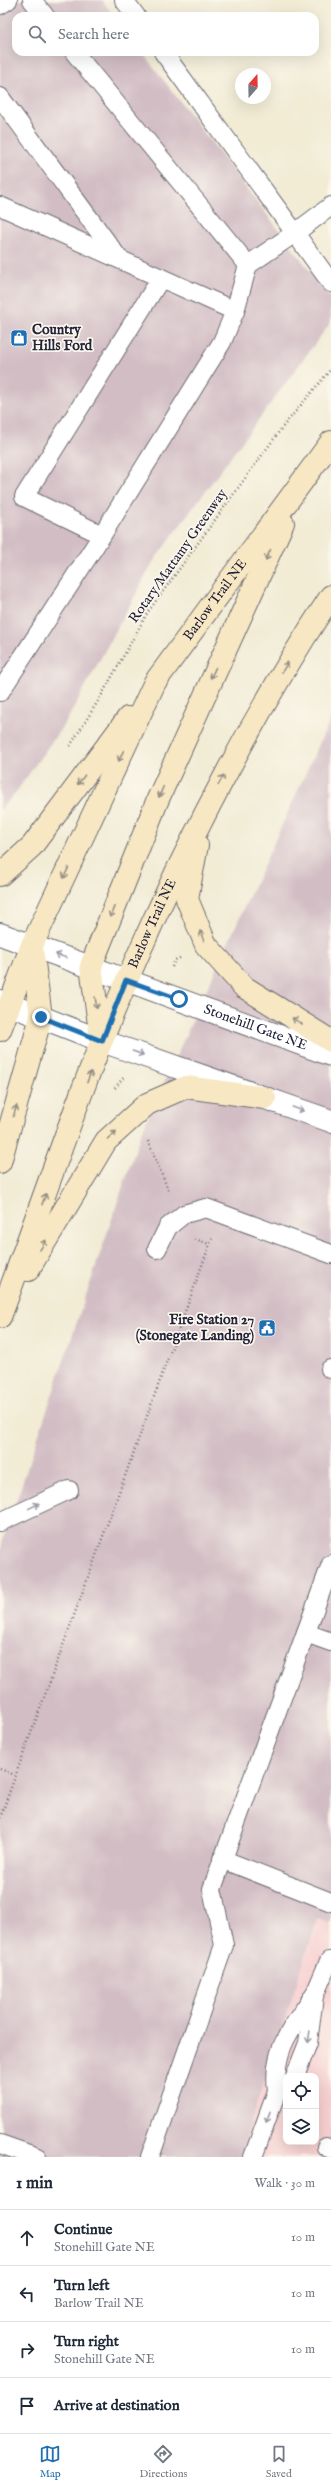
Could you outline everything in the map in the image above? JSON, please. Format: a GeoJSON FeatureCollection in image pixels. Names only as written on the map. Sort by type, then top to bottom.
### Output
{"type":"FeatureCollection","features":[{"type":"Feature","properties":{"kind":"main road","name":"Barlow Trail NE"},"geometry":{"type":"LineString","coordinates":[[0,1030],[5,1003],[155,682],[331,442]]}},
{"type":"Feature","properties":{"kind":"main road"},"geometry":{"type":"LineString","coordinates":[[102,1041],[91,966],[188,729],[302,481]]}},
{"type":"Feature","properties":{"kind":"main road","name":"Barlow Trail NE"},"geometry":{"type":"LineString","coordinates":[[0,1316],[126,980],[203,815],[290,658],[331,596]]}},
{"type":"Feature","properties":{"kind":"main road"},"geometry":{"type":"LineString","coordinates":[[0,875],[32,846],[155,682]]}},
{"type":"Feature","properties":{"kind":"main road"},"geometry":{"type":"LineString","coordinates":[[203,815],[187,899],[206,944],[244,987],[331,1041]]}},
{"type":"Feature","properties":{"kind":"main road"},"geometry":{"type":"LineString","coordinates":[[0,1162],[41,1017],[32,945]]}},
{"type":"Feature","properties":{"kind":"main road"},"geometry":{"type":"LineString","coordinates":[[0,1316],[106,1141],[147,1104],[186,1087],[265,1098]]}},
{"type":"Feature","properties":{"kind":"street","name":"Stonehill Gate NE"},"geometry":{"type":"LineString","coordinates":[[0,934],[331,1055]]}},
{"type":"Feature","properties":{"kind":"street"},"geometry":{"type":"LineString","coordinates":[[5,1003],[102,1041],[331,1121]]}},
{"type":"Feature","properties":{"kind":"lane"},"geometry":{"type":"LineString","coordinates":[[0,5],[8,0]]}},
{"type":"Feature","properties":{"kind":"lane"},"geometry":{"type":"LineString","coordinates":[[32,0],[42,12]]}},
{"type":"Feature","properties":{"kind":"lane"},"geometry":{"type":"LineString","coordinates":[[124,0],[133,12]]}},
{"type":"Feature","properties":{"kind":"lane"},"geometry":{"type":"LineString","coordinates":[[77,56],[248,265]]}},
{"type":"Feature","properties":{"kind":"lane"},"geometry":{"type":"LineString","coordinates":[[166,56],[331,283]]}},
{"type":"Feature","properties":{"kind":"lane"},"geometry":{"type":"LineString","coordinates":[[0,97],[117,257]]}},
{"type":"Feature","properties":{"kind":"lane"},"geometry":{"type":"LineString","coordinates":[[0,206],[235,311]]}},
{"type":"Feature","properties":{"kind":"lane"},"geometry":{"type":"LineString","coordinates":[[0,692],[102,535],[222,342],[235,311],[248,265],[296,233],[331,206]]}},
{"type":"Feature","properties":{"kind":"lane"},"geometry":{"type":"LineString","coordinates":[[102,535],[24,497],[161,278]]}},
{"type":"Feature","properties":{"kind":"lane"},"geometry":{"type":"LineString","coordinates":[[157,1249],[168,1227],[184,1214],[206,1208],[331,1254]]}},
{"type":"Feature","properties":{"kind":"lane"},"geometry":{"type":"LineString","coordinates":[[0,1522],[69,1490]]}},
{"type":"Feature","properties":{"kind":"lane"},"geometry":{"type":"LineString","coordinates":[[150,2157],[224,1945],[212,1890],[222,1859],[331,1564]]}},
{"type":"Feature","properties":{"kind":"lane"},"geometry":{"type":"LineString","coordinates":[[306,1633],[331,1642]]}},
{"type":"Feature","properties":{"kind":"lane"},"geometry":{"type":"LineString","coordinates":[[222,1859],[331,1902]]}},
{"type":"Feature","properties":{"kind":"lane"},"geometry":{"type":"LineString","coordinates":[[253,2157],[282,2088],[275,2071],[287,2033],[314,1996],[329,1961],[331,1961]]}},
{"type":"Feature","properties":{"kind":"lane"},"geometry":{"type":"LineString","coordinates":[[297,2073],[308,2043],[314,1996]]}},
{"type":"Feature","properties":{"kind":"lane"},"geometry":{"type":"LineString","coordinates":[[0,2144],[37,2157]]}},
{"type":"Feature","properties":{"kind":"path","name":"Rotary/Mattamy Greenway"},"geometry":{"type":"LineString","coordinates":[[66,752],[100,698],[148,612],[281,429],[331,369]]}},
{"type":"Feature","properties":{"kind":"path"},"geometry":{"type":"LineString","coordinates":[[169,975],[175,960],[186,955]]}},
{"type":"Feature","properties":{"kind":"path"},"geometry":{"type":"LineString","coordinates":[[114,1088],[124,1077]]}},
{"type":"Feature","properties":{"kind":"path"},"geometry":{"type":"LineString","coordinates":[[144,1134],[172,1200]]}},
{"type":"Feature","properties":{"kind":"path"},"geometry":{"type":"LineString","coordinates":[[190,1238],[209,1244]]}},
{"type":"Feature","properties":{"kind":"path"},"geometry":{"type":"LineString","coordinates":[[0,1818],[211,1238],[218,1241]]}},
{"type":"Feature","properties":{"kind":"path"},"geometry":{"type":"LineString","coordinates":[[181,1320],[191,1324]]}},
{"type":"Feature","properties":{"kind":"path"},"geometry":{"type":"LineString","coordinates":[[0,1770],[16,1775]]}},
{"type":"Feature","properties":{"kind":"shaded area"},"geometry":{"type":"Polygon","coordinates":[[[0,0],[102,0],[111,12],[12,12],[12,56],[145,56],[331,298],[331,322],[155,559],[67,720],[16,792],[0,810],[0,0]]]}},
{"type":"Feature","properties":{"kind":"shaded area"},"geometry":{"type":"Polygon","coordinates":[[[331,718],[331,1923],[318,1918],[240,2157],[0,2157],[0,1549],[141,1133],[331,718]]]}},
{"type":"Feature","properties":{"kind":"shaded area"},"geometry":{"type":"Polygon","coordinates":[[[318,1918],[331,1923],[331,2157],[240,2157],[318,1918]]]}},
{"type":"Feature","properties":{"kind":"place","name":"Country Hills Ford"},"geometry":{"type":"Point","coordinates":[19,338]}},
{"type":"Feature","properties":{"kind":"place","name":"Fire Station 27 (Stonegate Landing)"},"geometry":{"type":"Point","coordinates":[267,1328]}},
{"type":"Feature","properties":{"kind":"route"},"geometry":{"type":"LineString","coordinates":[[41,1017],[102,1041],[126,980],[179,999]]}}]}
